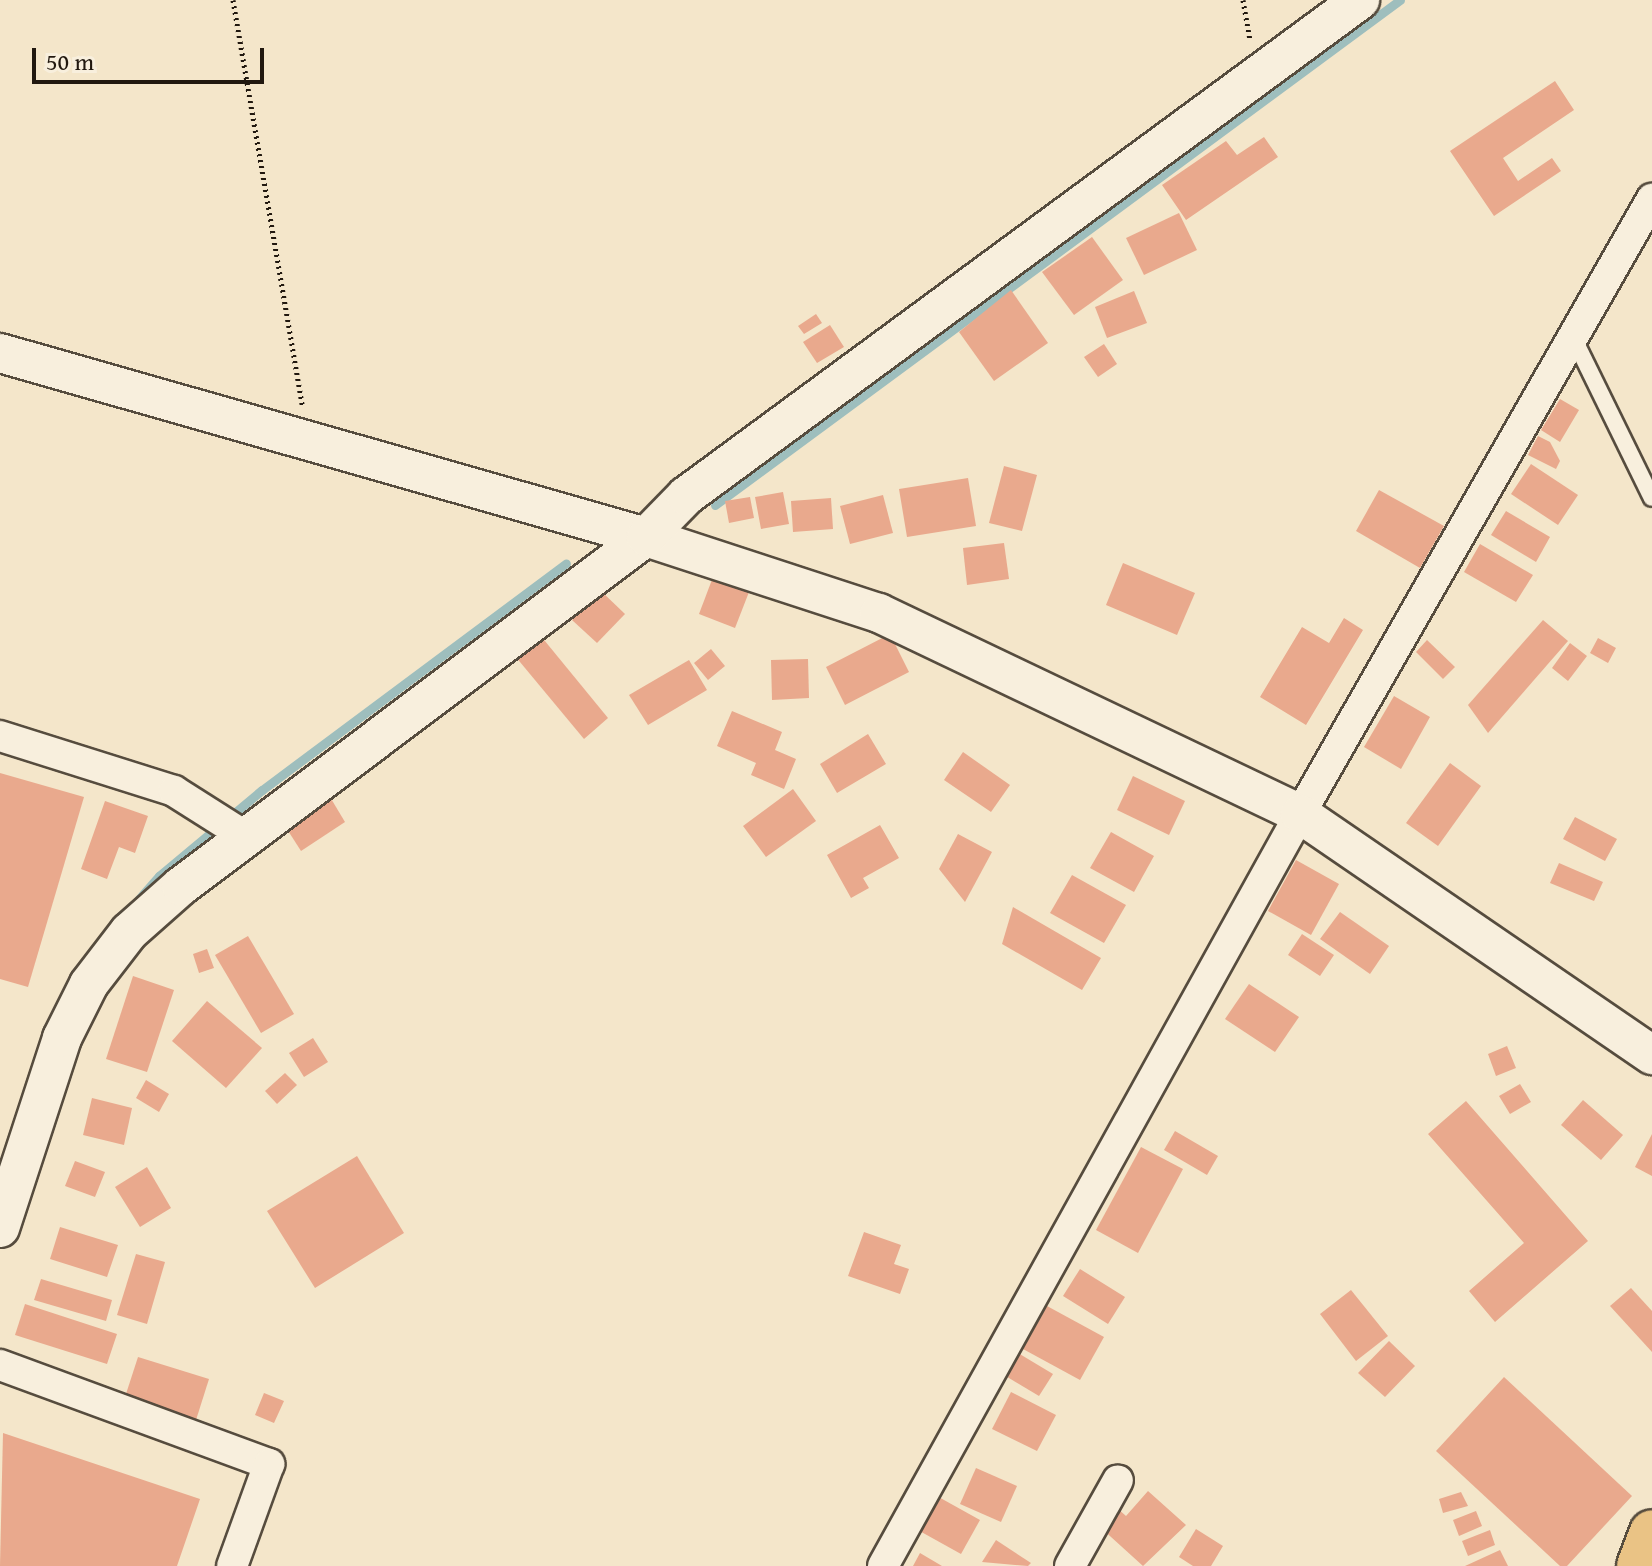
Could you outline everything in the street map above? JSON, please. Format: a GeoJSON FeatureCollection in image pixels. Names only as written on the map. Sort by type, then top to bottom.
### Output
{"type":"FeatureCollection","features":[{"type":"Feature","properties":{"kind":"highway"},"geometry":{"type":"LineString","coordinates":[[1639,1566],[1652,1532]]}},
{"type":"Feature","properties":{"kind":"street"},"geometry":{"type":"LineString","coordinates":[[0,1228],[62,1038],[89,984],[129,932],[244,836],[646,537],[686,496],[1360,0]]}},
{"type":"Feature","properties":{"kind":"street"},"geometry":{"type":"LineString","coordinates":[[883,1566],[1300,814],[1652,199]]}},
{"type":"Feature","properties":{"kind":"street"},"geometry":{"type":"LineString","coordinates":[[0,353],[309,445],[646,537],[879,613],[1300,814],[1652,1055]]}},
{"type":"Feature","properties":{"kind":"street"},"geometry":{"type":"LineString","coordinates":[[0,736],[174,791],[244,836]]}},
{"type":"Feature","properties":{"kind":"street"},"geometry":{"type":"LineString","coordinates":[[0,1365],[269,1464],[232,1566]]}},
{"type":"Feature","properties":{"kind":"street"},"geometry":{"type":"LineString","coordinates":[[1070,1566],[1118,1480]]}},
{"type":"Feature","properties":{"kind":"lane"},"geometry":{"type":"LineString","coordinates":[[1573,337],[1652,498]]}},
{"type":"Feature","properties":{"kind":"path"},"geometry":{"type":"LineString","coordinates":[[233,0],[309,445]]}},
{"type":"Feature","properties":{"kind":"building"},"geometry":{"type":"Polygon","coordinates":[[[1555,81],[1574,110],[1503,158],[1518,181],[1552,158],[1561,171],[1494,216],[1450,151],[1555,81]]]}},
{"type":"Feature","properties":{"kind":"building"},"geometry":{"type":"Polygon","coordinates":[[[1264,137],[1278,157],[1186,220],[1162,185],[1226,141],[1237,155],[1264,137]]]}},
{"type":"Feature","properties":{"kind":"building"},"geometry":{"type":"Polygon","coordinates":[[[1179,213],[1197,250],[1144,275],[1126,238],[1179,213]]]}},
{"type":"Feature","properties":{"kind":"building"},"geometry":{"type":"Polygon","coordinates":[[[1092,237],[1123,280],[1074,315],[1042,272],[1092,237]]]}},
{"type":"Feature","properties":{"kind":"building"},"geometry":{"type":"Polygon","coordinates":[[[1011,290],[1048,343],[994,381],[959,332],[1011,290]]]}},
{"type":"Feature","properties":{"kind":"building"},"geometry":{"type":"Polygon","coordinates":[[[1134,291],[1147,323],[1107,338],[1095,307],[1134,291]]]}},
{"type":"Feature","properties":{"kind":"building"},"geometry":{"type":"Polygon","coordinates":[[[816,314],[822,323],[804,334],[798,326],[816,314]]]}},
{"type":"Feature","properties":{"kind":"building"},"geometry":{"type":"Polygon","coordinates":[[[830,325],[844,347],[817,363],[803,342],[830,325]]]}},
{"type":"Feature","properties":{"kind":"building"},"geometry":{"type":"Polygon","coordinates":[[[1104,344],[1117,364],[1098,377],[1084,357],[1104,344]]]}},
{"type":"Feature","properties":{"kind":"building"},"geometry":{"type":"Polygon","coordinates":[[[1560,399],[1579,410],[1560,442],[1541,430],[1560,399]]]}},
{"type":"Feature","properties":{"kind":"building"},"geometry":{"type":"Polygon","coordinates":[[[1538,436],[1550,442],[1560,461],[1556,469],[1528,455],[1538,436]]]}},
{"type":"Feature","properties":{"kind":"building"},"geometry":{"type":"Polygon","coordinates":[[[1531,464],[1578,495],[1558,525],[1511,494],[1531,464]]]}},
{"type":"Feature","properties":{"kind":"building"},"geometry":{"type":"Polygon","coordinates":[[[1004,466],[1037,475],[1022,531],[989,523],[1004,466]]]}},
{"type":"Feature","properties":{"kind":"building"},"geometry":{"type":"Polygon","coordinates":[[[968,478],[976,526],[907,537],[899,489],[968,478]]]}},
{"type":"Feature","properties":{"kind":"building"},"geometry":{"type":"Polygon","coordinates":[[[1379,490],[1444,526],[1420,568],[1356,531],[1379,490]]]}},
{"type":"Feature","properties":{"kind":"building"},"geometry":{"type":"Polygon","coordinates":[[[783,492],[789,524],[761,529],[755,497],[783,492]]]}},
{"type":"Feature","properties":{"kind":"building"},"geometry":{"type":"Polygon","coordinates":[[[883,495],[893,533],[850,544],[840,506],[883,495]]]}},
{"type":"Feature","properties":{"kind":"building"},"geometry":{"type":"Polygon","coordinates":[[[750,497],[754,518],[729,523],[725,501],[750,497]]]}},
{"type":"Feature","properties":{"kind":"building"},"geometry":{"type":"Polygon","coordinates":[[[831,498],[833,529],[793,532],[791,501],[831,498]]]}},
{"type":"Feature","properties":{"kind":"building"},"geometry":{"type":"Polygon","coordinates":[[[1506,511],[1550,537],[1536,562],[1491,535],[1506,511]]]}},
{"type":"Feature","properties":{"kind":"building"},"geometry":{"type":"Polygon","coordinates":[[[1004,543],[1009,579],[967,585],[963,548],[1004,543]]]}},
{"type":"Feature","properties":{"kind":"building"},"geometry":{"type":"Polygon","coordinates":[[[1480,544],[1533,575],[1516,602],[1464,572],[1480,544]]]}},
{"type":"Feature","properties":{"kind":"building"},"geometry":{"type":"Polygon","coordinates":[[[1123,563],[1195,593],[1177,635],[1106,605],[1123,563]]]}},
{"type":"Feature","properties":{"kind":"building"},"geometry":{"type":"Polygon","coordinates":[[[713,577],[749,592],[735,628],[699,614],[713,577]]]}},
{"type":"Feature","properties":{"kind":"building"},"geometry":{"type":"Polygon","coordinates":[[[600,590],[625,614],[597,643],[572,620],[600,590]]]}},
{"type":"Feature","properties":{"kind":"building"},"geometry":{"type":"Polygon","coordinates":[[[1344,618],[1363,630],[1306,725],[1260,697],[1302,627],[1329,643],[1344,618]]]}},
{"type":"Feature","properties":{"kind":"building"},"geometry":{"type":"Polygon","coordinates":[[[1543,620],[1568,641],[1488,733],[1468,705],[1543,620]]]}},
{"type":"Feature","properties":{"kind":"building"},"geometry":{"type":"Polygon","coordinates":[[[890,634],[909,672],[845,705],[826,667],[890,634]]]}},
{"type":"Feature","properties":{"kind":"building"},"geometry":{"type":"Polygon","coordinates":[[[540,635],[608,718],[584,739],[515,656],[540,635]]]}},
{"type":"Feature","properties":{"kind":"building"},"geometry":{"type":"Polygon","coordinates":[[[1598,638],[1616,648],[1608,663],[1590,653],[1598,638]]]}},
{"type":"Feature","properties":{"kind":"building"},"geometry":{"type":"Polygon","coordinates":[[[1427,640],[1455,667],[1443,679],[1416,652],[1427,640]]]}},
{"type":"Feature","properties":{"kind":"building"},"geometry":{"type":"Polygon","coordinates":[[[1570,643],[1587,656],[1568,681],[1552,668],[1570,643]]]}},
{"type":"Feature","properties":{"kind":"building"},"geometry":{"type":"Polygon","coordinates":[[[711,649],[725,666],[708,680],[694,663],[711,649]]]}},
{"type":"Feature","properties":{"kind":"building"},"geometry":{"type":"Polygon","coordinates":[[[808,659],[809,698],[772,700],[771,660],[808,659]]]}},
{"type":"Feature","properties":{"kind":"building"},"geometry":{"type":"Polygon","coordinates":[[[689,660],[707,690],[648,725],[629,695],[689,660]]]}},
{"type":"Feature","properties":{"kind":"building"},"geometry":{"type":"Polygon","coordinates":[[[1394,696],[1430,717],[1401,769],[1364,747],[1394,696]]]}},
{"type":"Feature","properties":{"kind":"building"},"geometry":{"type":"Polygon","coordinates":[[[732,711],[782,732],[775,750],[796,759],[784,789],[751,775],[756,763],[717,746],[732,711]]]}},
{"type":"Feature","properties":{"kind":"building"},"geometry":{"type":"Polygon","coordinates":[[[868,734],[886,764],[837,793],[820,764],[868,734]]]}},
{"type":"Feature","properties":{"kind":"building"},"geometry":{"type":"Polygon","coordinates":[[[963,752],[1010,785],[991,812],[944,780],[963,752]]]}},
{"type":"Feature","properties":{"kind":"building"},"geometry":{"type":"Polygon","coordinates":[[[1450,763],[1481,786],[1438,846],[1406,823],[1450,763]]]}},
{"type":"Feature","properties":{"kind":"building"},"geometry":{"type":"Polygon","coordinates":[[[0,773],[84,797],[28,987],[0,979],[0,773]]]}},
{"type":"Feature","properties":{"kind":"building"},"geometry":{"type":"Polygon","coordinates":[[[1133,776],[1185,801],[1169,835],[1117,810],[1133,776]]]}},
{"type":"Feature","properties":{"kind":"building"},"geometry":{"type":"Polygon","coordinates":[[[793,789],[816,821],[766,857],[743,826],[793,789]]]}},
{"type":"Feature","properties":{"kind":"building"},"geometry":{"type":"Polygon","coordinates":[[[330,797],[345,822],[301,851],[285,826],[330,797]]]}},
{"type":"Feature","properties":{"kind":"building"},"geometry":{"type":"Polygon","coordinates":[[[105,801],[148,816],[135,853],[119,847],[107,879],[81,869],[105,801]]]}},
{"type":"Feature","properties":{"kind":"building"},"geometry":{"type":"Polygon","coordinates":[[[1575,817],[1617,839],[1605,861],[1563,839],[1575,817]]]}},
{"type":"Feature","properties":{"kind":"building"},"geometry":{"type":"Polygon","coordinates":[[[880,825],[899,858],[863,878],[869,888],[851,898],[827,855],[880,825]]]}},
{"type":"Feature","properties":{"kind":"building"},"geometry":{"type":"Polygon","coordinates":[[[1111,832],[1154,856],[1134,892],[1090,868],[1111,832]]]}},
{"type":"Feature","properties":{"kind":"building"},"geometry":{"type":"Polygon","coordinates":[[[958,834],[992,852],[965,902],[939,869],[958,834]]]}},
{"type":"Feature","properties":{"kind":"building"},"geometry":{"type":"Polygon","coordinates":[[[1296,860],[1339,884],[1311,935],[1268,911],[1296,860]]]}},
{"type":"Feature","properties":{"kind":"building"},"geometry":{"type":"Polygon","coordinates":[[[1559,863],[1603,882],[1594,901],[1550,883],[1559,863]]]}},
{"type":"Feature","properties":{"kind":"building"},"geometry":{"type":"Polygon","coordinates":[[[1072,875],[1126,905],[1104,943],[1050,913],[1072,875]]]}},
{"type":"Feature","properties":{"kind":"building"},"geometry":{"type":"Polygon","coordinates":[[[1013,907],[1101,958],[1082,990],[1002,944],[1013,907]]]}},
{"type":"Feature","properties":{"kind":"building"},"geometry":{"type":"Polygon","coordinates":[[[1340,912],[1389,946],[1370,974],[1320,939],[1340,912]]]}},
{"type":"Feature","properties":{"kind":"building"},"geometry":{"type":"Polygon","coordinates":[[[1302,934],[1334,955],[1320,976],[1288,955],[1302,934]]]}},
{"type":"Feature","properties":{"kind":"building"},"geometry":{"type":"Polygon","coordinates":[[[248,936],[294,1014],[261,1033],[215,955],[248,936]]]}},
{"type":"Feature","properties":{"kind":"building"},"geometry":{"type":"Polygon","coordinates":[[[207,949],[214,968],[199,973],[193,954],[207,949]]]}},
{"type":"Feature","properties":{"kind":"building"},"geometry":{"type":"Polygon","coordinates":[[[133,976],[174,990],[147,1072],[106,1059],[133,976]]]}},
{"type":"Feature","properties":{"kind":"building"},"geometry":{"type":"Polygon","coordinates":[[[1249,984],[1299,1017],[1275,1052],[1225,1019],[1249,984]]]}},
{"type":"Feature","properties":{"kind":"building"},"geometry":{"type":"Polygon","coordinates":[[[207,1001],[262,1048],[226,1088],[172,1041],[207,1001]]]}},
{"type":"Feature","properties":{"kind":"building"},"geometry":{"type":"Polygon","coordinates":[[[313,1038],[328,1062],[304,1077],[289,1053],[313,1038]]]}},
{"type":"Feature","properties":{"kind":"building"},"geometry":{"type":"Polygon","coordinates":[[[1507,1046],[1516,1068],[1496,1076],[1488,1054],[1507,1046]]]}},
{"type":"Feature","properties":{"kind":"building"},"geometry":{"type":"Polygon","coordinates":[[[285,1073],[297,1085],[277,1104],[265,1091],[285,1073]]]}},
{"type":"Feature","properties":{"kind":"building"},"geometry":{"type":"Polygon","coordinates":[[[146,1080],[169,1094],[159,1112],[136,1098],[146,1080]]]}},
{"type":"Feature","properties":{"kind":"building"},"geometry":{"type":"Polygon","coordinates":[[[1520,1084],[1531,1102],[1510,1114],[1499,1096],[1520,1084]]]}},
{"type":"Feature","properties":{"kind":"building"},"geometry":{"type":"Polygon","coordinates":[[[92,1098],[132,1108],[124,1145],[83,1135],[92,1098]]]}},
{"type":"Feature","properties":{"kind":"building"},"geometry":{"type":"Polygon","coordinates":[[[1583,1100],[1623,1135],[1601,1160],[1561,1125],[1583,1100]]]}},
{"type":"Feature","properties":{"kind":"building"},"geometry":{"type":"Polygon","coordinates":[[[1466,1101],[1588,1241],[1495,1322],[1469,1291],[1524,1243],[1428,1134],[1466,1101]]]}},
{"type":"Feature","properties":{"kind":"building"},"geometry":{"type":"Polygon","coordinates":[[[1175,1131],[1218,1156],[1207,1175],[1164,1150],[1175,1131]]]}},
{"type":"Feature","properties":{"kind":"building"},"geometry":{"type":"Polygon","coordinates":[[[1652,1134],[1652,1176],[1635,1167],[1652,1134]]]}},
{"type":"Feature","properties":{"kind":"building"},"geometry":{"type":"Polygon","coordinates":[[[1141,1147],[1183,1169],[1138,1253],[1096,1230],[1141,1147]]]}},
{"type":"Feature","properties":{"kind":"building"},"geometry":{"type":"Polygon","coordinates":[[[357,1156],[404,1233],[315,1288],[267,1211],[357,1156]]]}},
{"type":"Feature","properties":{"kind":"building"},"geometry":{"type":"Polygon","coordinates":[[[75,1161],[105,1172],[95,1197],[65,1186],[75,1161]]]}},
{"type":"Feature","properties":{"kind":"building"},"geometry":{"type":"Polygon","coordinates":[[[147,1167],[171,1208],[140,1227],[115,1187],[147,1167]]]}},
{"type":"Feature","properties":{"kind":"building"},"geometry":{"type":"Polygon","coordinates":[[[60,1227],[118,1245],[107,1277],[50,1259],[60,1227]]]}},
{"type":"Feature","properties":{"kind":"building"},"geometry":{"type":"Polygon","coordinates":[[[864,1232],[901,1245],[894,1264],[909,1269],[900,1294],[848,1276],[864,1232]]]}},
{"type":"Feature","properties":{"kind":"building"},"geometry":{"type":"Polygon","coordinates":[[[136,1254],[165,1262],[147,1324],[117,1315],[136,1254]]]}},
{"type":"Feature","properties":{"kind":"building"},"geometry":{"type":"Polygon","coordinates":[[[1080,1269],[1125,1297],[1108,1324],[1063,1296],[1080,1269]]]}},
{"type":"Feature","properties":{"kind":"building"},"geometry":{"type":"Polygon","coordinates":[[[41,1279],[112,1300],[106,1321],[34,1300],[41,1279]]]}},
{"type":"Feature","properties":{"kind":"building"},"geometry":{"type":"Polygon","coordinates":[[[1631,1288],[1652,1311],[1652,1352],[1610,1306],[1631,1288]]]}},
{"type":"Feature","properties":{"kind":"building"},"geometry":{"type":"Polygon","coordinates":[[[1351,1290],[1388,1336],[1356,1361],[1320,1314],[1351,1290]]]}},
{"type":"Feature","properties":{"kind":"building"},"geometry":{"type":"Polygon","coordinates":[[[25,1304],[117,1334],[107,1364],[15,1335],[25,1304]]]}},
{"type":"Feature","properties":{"kind":"building"},"geometry":{"type":"Polygon","coordinates":[[[1047,1306],[1104,1337],[1080,1380],[1023,1349],[1047,1306]]]}},
{"type":"Feature","properties":{"kind":"building"},"geometry":{"type":"Polygon","coordinates":[[[1389,1341],[1415,1366],[1385,1397],[1358,1373],[1389,1341]]]}},
{"type":"Feature","properties":{"kind":"building"},"geometry":{"type":"Polygon","coordinates":[[[1018,1353],[1053,1374],[1039,1396],[1004,1375],[1018,1353]]]}},
{"type":"Feature","properties":{"kind":"building"},"geometry":{"type":"Polygon","coordinates":[[[138,1357],[209,1379],[196,1420],[125,1397],[138,1357]]]}},
{"type":"Feature","properties":{"kind":"building"},"geometry":{"type":"Polygon","coordinates":[[[1504,1377],[1632,1496],[1567,1566],[1560,1566],[1436,1451],[1504,1377]]]}},
{"type":"Feature","properties":{"kind":"building"},"geometry":{"type":"Polygon","coordinates":[[[1011,1392],[1056,1415],[1037,1451],[992,1429],[1011,1392]]]}},
{"type":"Feature","properties":{"kind":"building"},"geometry":{"type":"Polygon","coordinates":[[[264,1393],[284,1401],[274,1423],[255,1415],[264,1393]]]}},
{"type":"Feature","properties":{"kind":"building"},"geometry":{"type":"Polygon","coordinates":[[[3,1433],[200,1499],[177,1566],[0,1566],[3,1433]]]}},
{"type":"Feature","properties":{"kind":"building"},"geometry":{"type":"Polygon","coordinates":[[[976,1468],[1017,1486],[1001,1522],[960,1504],[976,1468]]]}},
{"type":"Feature","properties":{"kind":"building"},"geometry":{"type":"Polygon","coordinates":[[[1148,1491],[1186,1525],[1143,1566],[1100,1527],[1117,1508],[1126,1516],[1148,1491]]]}},
{"type":"Feature","properties":{"kind":"building"},"geometry":{"type":"Polygon","coordinates":[[[1461,1492],[1468,1506],[1443,1513],[1439,1499],[1461,1492]]]}},
{"type":"Feature","properties":{"kind":"building"},"geometry":{"type":"Polygon","coordinates":[[[935,1495],[980,1520],[961,1554],[916,1529],[935,1495]]]}},
{"type":"Feature","properties":{"kind":"building"},"geometry":{"type":"Polygon","coordinates":[[[1476,1511],[1482,1526],[1459,1536],[1453,1520],[1476,1511]]]}},
{"type":"Feature","properties":{"kind":"building"},"geometry":{"type":"Polygon","coordinates":[[[1196,1529],[1223,1546],[1211,1566],[1193,1566],[1179,1557],[1196,1529]]]}},
{"type":"Feature","properties":{"kind":"building"},"geometry":{"type":"Polygon","coordinates":[[[1490,1530],[1495,1545],[1468,1556],[1462,1541],[1490,1530]]]}},
{"type":"Feature","properties":{"kind":"building"},"geometry":{"type":"Polygon","coordinates":[[[996,1540],[1031,1563],[1028,1566],[982,1562],[996,1540]]]}},
{"type":"Feature","properties":{"kind":"building"},"geometry":{"type":"Polygon","coordinates":[[[1500,1550],[1508,1566],[1465,1566],[1500,1550]]]}},
{"type":"Feature","properties":{"kind":"building"},"geometry":{"type":"Polygon","coordinates":[[[920,1553],[942,1566],[913,1566],[920,1553]]]}},
{"type":"Feature","properties":{"kind":"waterway"},"geometry":{"type":"LineString","coordinates":[[715,505],[1400,0]]}},
{"type":"Feature","properties":{"kind":"waterway"},"geometry":{"type":"LineString","coordinates":[[138,900],[159,876],[262,790],[566,563]]}}]}
